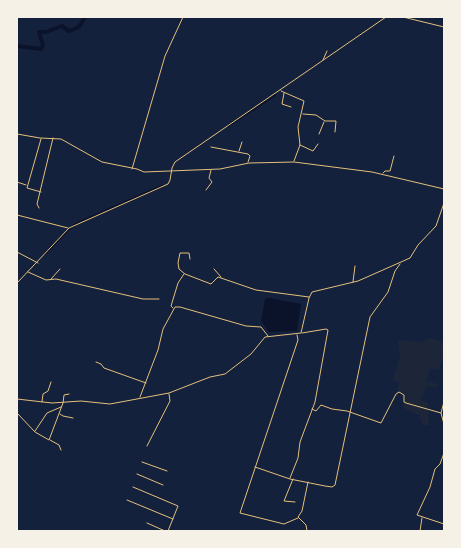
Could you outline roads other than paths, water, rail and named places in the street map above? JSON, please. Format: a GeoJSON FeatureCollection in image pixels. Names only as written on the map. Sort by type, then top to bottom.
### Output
{"type":"FeatureCollection","features":[{"type":"Feature","properties":{"kind":"street"},"geometry":{"type":"LineString","coordinates":[[132,169],[165,56],[183,17]]}},
{"type":"Feature","properties":{"kind":"street"},"geometry":{"type":"LineString","coordinates":[[17,283],[38,263],[69,228],[168,184],[171,170],[175,162],[282,92],[386,17]]}},
{"type":"Feature","properties":{"kind":"street"},"geometry":{"type":"LineString","coordinates":[[403,17],[444,28]]}},
{"type":"Feature","properties":{"kind":"street"},"geometry":{"type":"LineString","coordinates":[[323,61],[326,51]]}},
{"type":"Feature","properties":{"kind":"street"},"geometry":{"type":"LineString","coordinates":[[282,92],[282,104],[291,107]]}},
{"type":"Feature","properties":{"kind":"street"},"geometry":{"type":"LineString","coordinates":[[282,92],[304,100],[298,127],[300,145],[294,162]]}},
{"type":"Feature","properties":{"kind":"street"},"geometry":{"type":"LineString","coordinates":[[302,114],[316,115],[324,121],[336,121],[335,132]]}},
{"type":"Feature","properties":{"kind":"street"},"geometry":{"type":"LineString","coordinates":[[319,134],[324,121]]}},
{"type":"Feature","properties":{"kind":"street"},"geometry":{"type":"LineString","coordinates":[[17,134],[65,140],[102,162],[147,172],[225,169],[248,163],[294,162],[383,174],[444,189]]}},
{"type":"Feature","properties":{"kind":"street"},"geometry":{"type":"LineString","coordinates":[[41,138],[27,185],[27,189],[41,192]]}},
{"type":"Feature","properties":{"kind":"street"},"geometry":{"type":"LineString","coordinates":[[39,208],[37,204],[54,138]]}},
{"type":"Feature","properties":{"kind":"street"},"geometry":{"type":"LineString","coordinates":[[238,152],[242,142]]}},
{"type":"Feature","properties":{"kind":"street"},"geometry":{"type":"LineString","coordinates":[[300,145],[313,151],[318,144]]}},
{"type":"Feature","properties":{"kind":"street"},"geometry":{"type":"LineString","coordinates":[[211,147],[250,155],[248,163]]}},
{"type":"Feature","properties":{"kind":"street"},"geometry":{"type":"LineString","coordinates":[[383,174],[385,171],[390,170],[394,156]]}},
{"type":"Feature","properties":{"kind":"street"},"geometry":{"type":"LineString","coordinates":[[206,190],[212,182],[209,178],[211,169]]}},
{"type":"Feature","properties":{"kind":"street"},"geometry":{"type":"LineString","coordinates":[[17,182],[27,185]]}},
{"type":"Feature","properties":{"kind":"street"},"geometry":{"type":"LineString","coordinates":[[301,333],[311,293],[353,282],[412,256],[418,245],[434,229],[444,203]]}},
{"type":"Feature","properties":{"kind":"street"},"geometry":{"type":"LineString","coordinates":[[17,215],[69,228]]}},
{"type":"Feature","properties":{"kind":"street"},"geometry":{"type":"LineString","coordinates":[[17,252],[38,263]]}},
{"type":"Feature","properties":{"kind":"street"},"geometry":{"type":"LineString","coordinates":[[190,259],[191,255],[187,252],[181,252],[179,255],[178,268],[185,274],[211,284],[216,277],[256,290],[309,297]]}},
{"type":"Feature","properties":{"kind":"street"},"geometry":{"type":"LineString","coordinates":[[255,467],[290,479],[332,487],[335,485],[372,314],[388,292],[395,271],[401,262]]}},
{"type":"Feature","properties":{"kind":"street"},"geometry":{"type":"LineString","coordinates":[[353,282],[355,266]]}},
{"type":"Feature","properties":{"kind":"street"},"geometry":{"type":"LineString","coordinates":[[50,279],[60,269]]}},
{"type":"Feature","properties":{"kind":"street"},"geometry":{"type":"LineString","coordinates":[[214,269],[222,278]]}},
{"type":"Feature","properties":{"kind":"street"},"geometry":{"type":"LineString","coordinates":[[29,272],[43,279],[65,281],[143,299],[159,299]]}},
{"type":"Feature","properties":{"kind":"street"},"geometry":{"type":"LineString","coordinates":[[174,308],[171,306],[178,283],[185,274]]}},
{"type":"Feature","properties":{"kind":"street"},"geometry":{"type":"LineString","coordinates":[[174,308],[180,307],[246,326],[261,327],[268,336]]}},
{"type":"Feature","properties":{"kind":"street"},"geometry":{"type":"LineString","coordinates":[[140,397],[158,350],[163,329],[174,308]]}},
{"type":"Feature","properties":{"kind":"street"},"geometry":{"type":"LineString","coordinates":[[17,399],[42,402],[63,403],[81,401],[110,404],[140,397],[169,394],[210,377],[225,374],[251,354],[268,336],[297,334],[326,329],[328,330],[312,409],[299,444],[298,458],[290,479]]}},
{"type":"Feature","properties":{"kind":"street"},"geometry":{"type":"LineString","coordinates":[[297,334],[298,340],[240,513],[284,524],[298,518],[298,515],[302,511],[308,482]]}},
{"type":"Feature","properties":{"kind":"street"},"geometry":{"type":"LineString","coordinates":[[96,362],[104,368],[146,383]]}},
{"type":"Feature","properties":{"kind":"street"},"geometry":{"type":"LineString","coordinates":[[42,402],[43,394],[48,391],[51,382]]}},
{"type":"Feature","properties":{"kind":"street"},"geometry":{"type":"LineString","coordinates":[[312,409],[316,411],[321,405],[351,412],[381,423],[396,394],[399,392],[404,395],[404,402],[406,403],[441,412]]}},
{"type":"Feature","properties":{"kind":"street"},"geometry":{"type":"LineString","coordinates":[[49,440],[60,413],[64,394],[70,394]]}},
{"type":"Feature","properties":{"kind":"street"},"geometry":{"type":"LineString","coordinates":[[147,446],[170,400],[169,394]]}},
{"type":"Feature","properties":{"kind":"street"},"geometry":{"type":"LineString","coordinates":[[444,402],[441,412],[444,424]]}},
{"type":"Feature","properties":{"kind":"street"},"geometry":{"type":"LineString","coordinates":[[35,432],[47,413],[61,407]]}},
{"type":"Feature","properties":{"kind":"street"},"geometry":{"type":"LineString","coordinates":[[17,413],[35,432],[59,445],[61,450]]}},
{"type":"Feature","properties":{"kind":"street"},"geometry":{"type":"LineString","coordinates":[[60,413],[63,416],[73,418]]}},
{"type":"Feature","properties":{"kind":"street"},"geometry":{"type":"LineString","coordinates":[[444,453],[440,464],[435,469],[430,487],[417,514],[422,518],[444,524]]}},
{"type":"Feature","properties":{"kind":"street"},"geometry":{"type":"LineString","coordinates":[[142,462],[167,471]]}},
{"type":"Feature","properties":{"kind":"street"},"geometry":{"type":"LineString","coordinates":[[138,474],[163,485]]}},
{"type":"Feature","properties":{"kind":"street"},"geometry":{"type":"LineString","coordinates":[[293,479],[284,501],[294,502]]}},
{"type":"Feature","properties":{"kind":"street"},"geometry":{"type":"LineString","coordinates":[[133,487],[178,506],[168,531]]}},
{"type":"Feature","properties":{"kind":"street"},"geometry":{"type":"LineString","coordinates":[[127,500],[173,519]]}},
{"type":"Feature","properties":{"kind":"street"},"geometry":{"type":"LineString","coordinates":[[298,518],[306,525],[307,531]]}},
{"type":"Feature","properties":{"kind":"street"},"geometry":{"type":"LineString","coordinates":[[420,531],[422,518]]}},
{"type":"Feature","properties":{"kind":"street"},"geometry":{"type":"LineString","coordinates":[[147,523],[165,531]]}},
{"type":"Feature","properties":{"kind":"waterway"},"geometry":{"type":"LineString","coordinates":[[17,46],[41,49],[43,45],[39,32],[46,32],[62,26],[69,31],[79,27],[85,17]]}},
{"type":"Feature","properties":{"kind":"waterway"},"geometry":{"type":"LineString","coordinates":[[228,126],[275,95]]}},
{"type":"Feature","properties":{"kind":"waterway"},"geometry":{"type":"LineString","coordinates":[[45,254],[69,229],[78,223],[162,186]]}}]}
